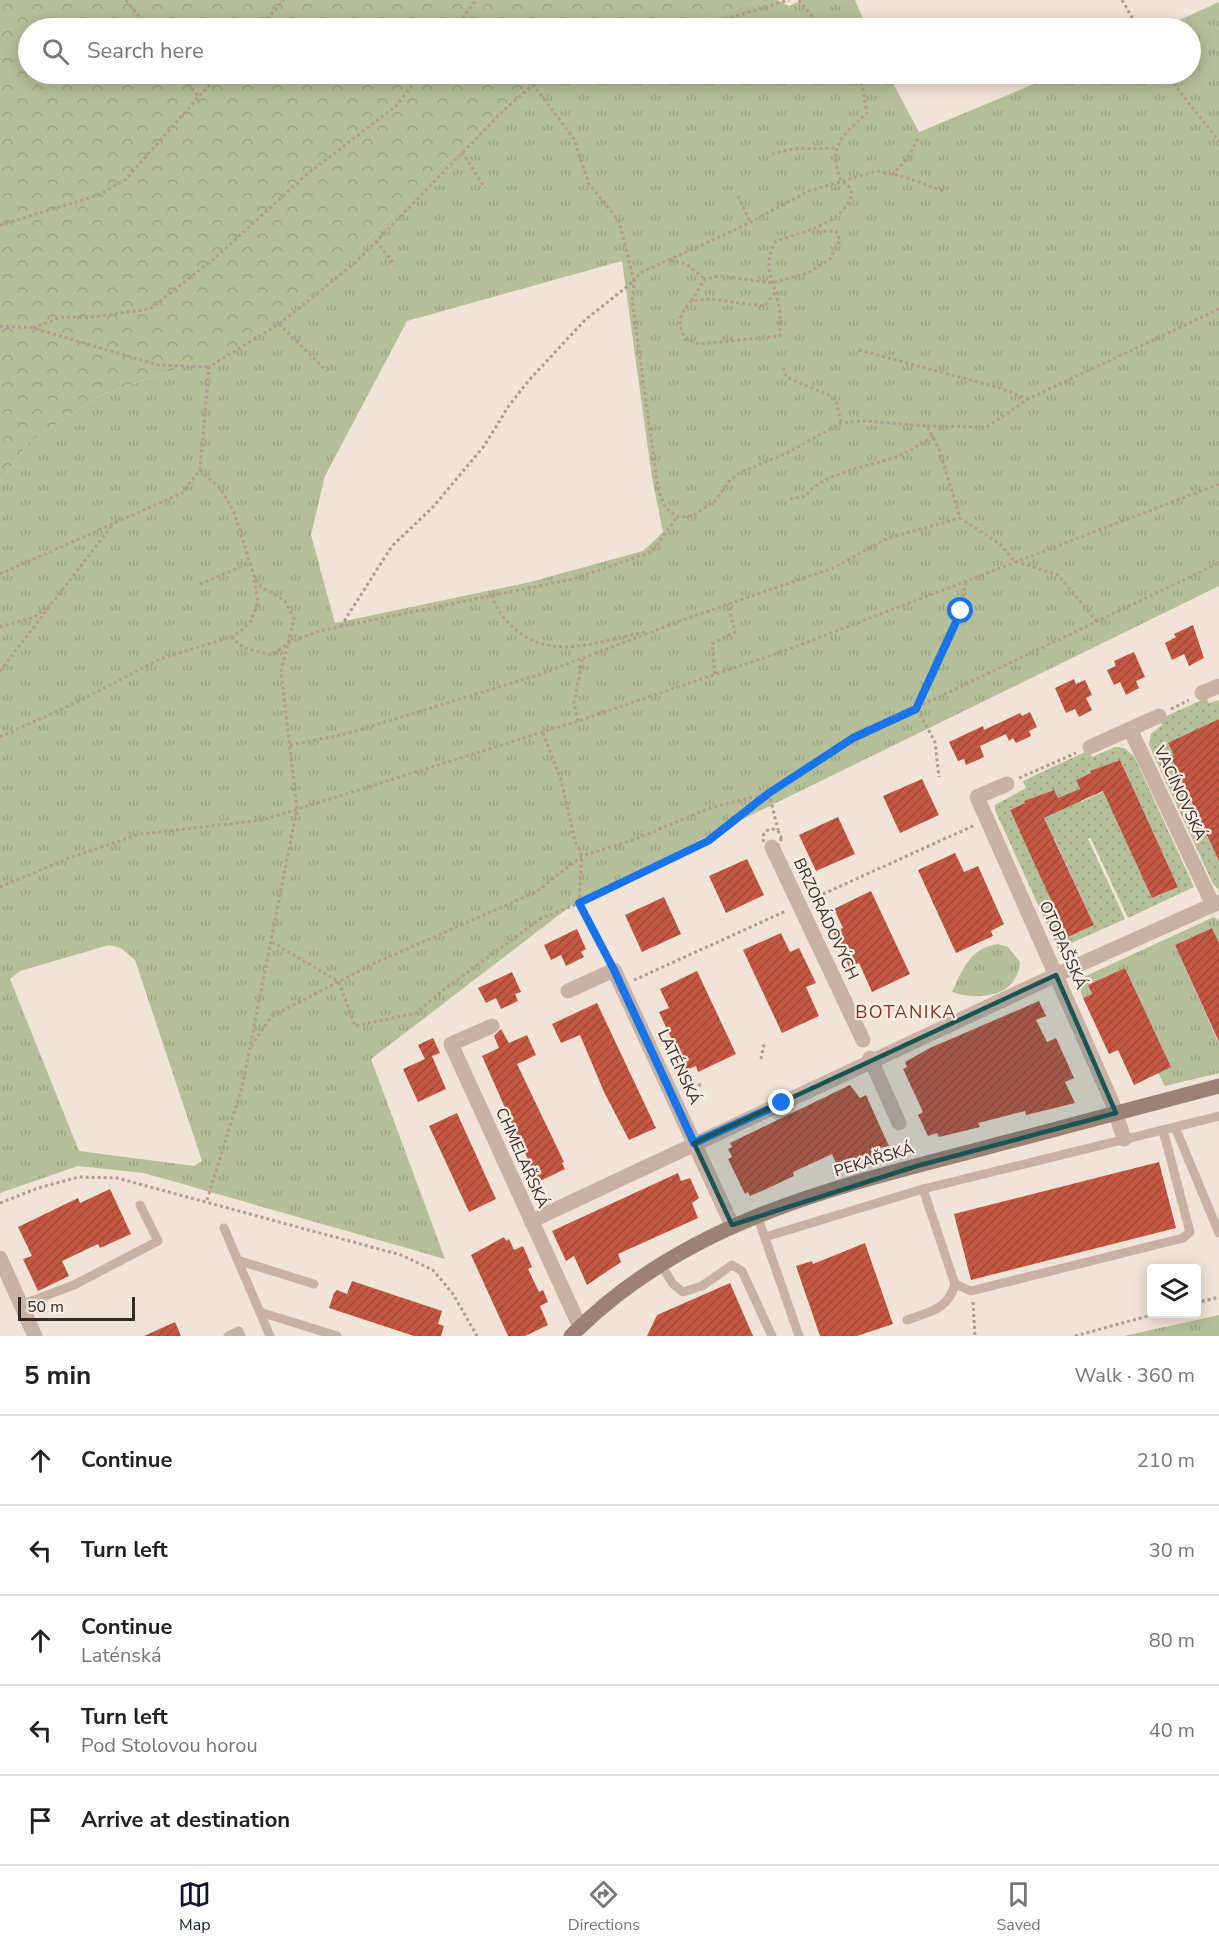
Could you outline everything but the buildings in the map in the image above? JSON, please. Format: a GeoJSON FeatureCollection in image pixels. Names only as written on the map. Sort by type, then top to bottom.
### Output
{"type":"FeatureCollection","features":[{"type":"Feature","properties":{"kind":"street"},"geometry":{"type":"LineString","coordinates":[[1202,693],[1219,686]]}},
{"type":"Feature","properties":{"kind":"street"},"geometry":{"type":"LineString","coordinates":[[1090,747],[1159,716]]}},
{"type":"Feature","properties":{"kind":"street","name":"VACÍNOVSKÁ"},"geometry":{"type":"LineString","coordinates":[[1130,729],[1216,904]]}},
{"type":"Feature","properties":{"kind":"street","name":"OTOPAŠSKÁ"},"geometry":{"type":"LineString","coordinates":[[1007,784],[977,797],[1116,1113],[1125,1140]]}},
{"type":"Feature","properties":{"kind":"street","name":"BRZORÁDOVÝCH"},"geometry":{"type":"LineString","coordinates":[[772,847],[863,1040]]}},
{"type":"Feature","properties":{"kind":"street"},"geometry":{"type":"LineString","coordinates":[[531,1221],[871,1060],[1216,904]]}},
{"type":"Feature","properties":{"kind":"street"},"geometry":{"type":"LineString","coordinates":[[568,991],[614,970]]}},
{"type":"Feature","properties":{"kind":"street","name":"LATÉNSKÁ"},"geometry":{"type":"LineString","coordinates":[[614,970],[732,1225]]}},
{"type":"Feature","properties":{"kind":"street","name":"CHMELAŘSKÁ"},"geometry":{"type":"LineString","coordinates":[[492,1026],[451,1044],[531,1221],[575,1332]]}},
{"type":"Feature","properties":{"kind":"street"},"geometry":{"type":"LineString","coordinates":[[871,1060],[899,1123]]}},
{"type":"Feature","properties":{"kind":"street","name":"PEKAŘSKÁ"},"geometry":{"type":"LineString","coordinates":[[575,1332],[609,1300],[660,1263],[732,1225],[757,1215],[916,1166],[1219,1086]]}},
{"type":"Feature","properties":{"kind":"street"},"geometry":{"type":"LineString","coordinates":[[0,1258],[35,1336]]}},
{"type":"Feature","properties":{"kind":"lane"},"geometry":{"type":"LineString","coordinates":[[765,1237],[923,1189],[1219,1116]]}},
{"type":"Feature","properties":{"kind":"lane"},"geometry":{"type":"LineString","coordinates":[[1175,1127],[1217,1233],[1219,1233]]}},
{"type":"Feature","properties":{"kind":"lane"},"geometry":{"type":"LineString","coordinates":[[955,1284],[971,1291],[1183,1238],[1190,1232],[1162,1130]]}},
{"type":"Feature","properties":{"kind":"lane"},"geometry":{"type":"LineString","coordinates":[[908,1320],[941,1307],[951,1298],[955,1284],[923,1189]]}},
{"type":"Feature","properties":{"kind":"lane"},"geometry":{"type":"LineString","coordinates":[[21,1305],[74,1285],[158,1241],[140,1204]]}},
{"type":"Feature","properties":{"kind":"lane"},"geometry":{"type":"LineString","coordinates":[[757,1215],[799,1336]]}},
{"type":"Feature","properties":{"kind":"lane"},"geometry":{"type":"LineString","coordinates":[[224,1228],[270,1336]]}},
{"type":"Feature","properties":{"kind":"lane"},"geometry":{"type":"LineString","coordinates":[[237,1260],[314,1284]]}},
{"type":"Feature","properties":{"kind":"lane"},"geometry":{"type":"LineString","coordinates":[[660,1263],[673,1284],[683,1292],[702,1286],[732,1265],[742,1271],[772,1336]]}},
{"type":"Feature","properties":{"kind":"lane"},"geometry":{"type":"LineString","coordinates":[[260,1312],[337,1336]]}},
{"type":"Feature","properties":{"kind":"lane"},"geometry":{"type":"LineString","coordinates":[[228,1336],[239,1331],[241,1336]]}},
{"type":"Feature","properties":{"kind":"path"},"geometry":{"type":"LineString","coordinates":[[126,0],[140,18]]}},
{"type":"Feature","properties":{"kind":"path"},"geometry":{"type":"LineString","coordinates":[[268,18],[284,0]]}},
{"type":"Feature","properties":{"kind":"path"},"geometry":{"type":"LineString","coordinates":[[462,18],[476,0]]}},
{"type":"Feature","properties":{"kind":"path"},"geometry":{"type":"LineString","coordinates":[[729,18],[789,0]]}},
{"type":"Feature","properties":{"kind":"path"},"geometry":{"type":"LineString","coordinates":[[799,0],[814,18]]}},
{"type":"Feature","properties":{"kind":"path"},"geometry":{"type":"LineString","coordinates":[[1122,0],[1132,18]]}},
{"type":"Feature","properties":{"kind":"path"},"geometry":{"type":"LineString","coordinates":[[189,84],[199,97]]}},
{"type":"Feature","properties":{"kind":"path"},"geometry":{"type":"LineString","coordinates":[[0,225],[99,195],[126,179],[210,84]]}},
{"type":"Feature","properties":{"kind":"path"},"geometry":{"type":"LineString","coordinates":[[33,328],[61,317],[93,317],[150,309],[214,258],[306,175],[396,106],[413,84]]}},
{"type":"Feature","properties":{"kind":"path"},"geometry":{"type":"LineString","coordinates":[[0,326],[33,328],[158,365],[209,367],[279,324],[355,263],[531,84]]}},
{"type":"Feature","properties":{"kind":"path"},"geometry":{"type":"LineString","coordinates":[[533,84],[573,139],[589,184],[619,221],[634,281],[632,299],[658,489],[665,507],[677,517],[693,516],[715,501],[731,478],[741,472],[785,454],[841,423],[864,420],[927,426],[987,427],[1028,399],[1219,309]]}},
{"type":"Feature","properties":{"kind":"path"},"geometry":{"type":"LineString","coordinates":[[807,232],[836,231],[840,240],[830,259],[808,273],[771,283],[720,276],[705,279],[691,301],[681,311],[678,325],[685,339],[699,344],[780,336],[775,293],[771,283],[768,256],[775,242],[807,232],[835,218],[848,207],[852,194],[848,185],[841,181],[834,160],[839,138],[867,113],[861,84]]}},
{"type":"Feature","properties":{"kind":"path"},"geometry":{"type":"LineString","coordinates":[[1174,84],[1219,141]]}},
{"type":"Feature","properties":{"kind":"path"},"geometry":{"type":"LineString","coordinates":[[892,175],[908,158],[918,138]]}},
{"type":"Feature","properties":{"kind":"path"},"geometry":{"type":"LineString","coordinates":[[772,154],[793,149],[837,148]]}},
{"type":"Feature","properties":{"kind":"path"},"geometry":{"type":"LineString","coordinates":[[462,152],[485,188]]}},
{"type":"Feature","properties":{"kind":"path"},"geometry":{"type":"LineString","coordinates":[[341,626],[392,546],[434,506],[484,446],[510,404],[531,378],[585,320],[634,281],[640,273],[750,222],[809,191],[877,171],[943,191]]}},
{"type":"Feature","properties":{"kind":"path"},"geometry":{"type":"LineString","coordinates":[[738,196],[750,222]]}},
{"type":"Feature","properties":{"kind":"path"},"geometry":{"type":"LineString","coordinates":[[376,241],[395,265]]}},
{"type":"Feature","properties":{"kind":"path"},"geometry":{"type":"LineString","coordinates":[[669,260],[686,264],[705,279]]}},
{"type":"Feature","properties":{"kind":"path"},"geometry":{"type":"LineString","coordinates":[[691,301],[710,299],[764,306],[775,293]]}},
{"type":"Feature","properties":{"kind":"path"},"geometry":{"type":"LineString","coordinates":[[279,324],[327,371]]}},
{"type":"Feature","properties":{"kind":"path"},"geometry":{"type":"LineString","coordinates":[[859,350],[1000,388],[1028,399]]}},
{"type":"Feature","properties":{"kind":"path"},"geometry":{"type":"LineString","coordinates":[[0,574],[182,493],[200,470],[209,367]]}},
{"type":"Feature","properties":{"kind":"path"},"geometry":{"type":"LineString","coordinates":[[783,368],[786,377],[798,384],[831,396],[837,404],[841,423]]}},
{"type":"Feature","properties":{"kind":"path"},"geometry":{"type":"LineString","coordinates":[[927,426],[934,436],[960,518],[1000,544],[1014,561],[1058,575],[1098,623]]}},
{"type":"Feature","properties":{"kind":"path"},"geometry":{"type":"LineString","coordinates":[[790,499],[806,496],[812,487],[843,473],[902,455],[934,436]]}},
{"type":"Feature","properties":{"kind":"path"},"geometry":{"type":"LineString","coordinates":[[0,737],[81,700],[160,659],[231,637],[251,621],[258,602],[254,576],[234,512],[220,488],[200,470]]}},
{"type":"Feature","properties":{"kind":"path"},"geometry":{"type":"LineString","coordinates":[[0,887],[69,858],[140,834],[263,820],[578,722],[784,651],[1219,484]]}},
{"type":"Feature","properties":{"kind":"path"},"geometry":{"type":"LineString","coordinates":[[231,637],[244,648],[272,655],[290,642],[319,631],[573,579],[652,552],[677,517]]}},
{"type":"Feature","properties":{"kind":"path"},"geometry":{"type":"LineString","coordinates":[[290,745],[345,734],[450,703],[833,568],[888,538],[960,518]]}},
{"type":"Feature","properties":{"kind":"path"},"geometry":{"type":"LineString","coordinates":[[0,672],[115,521]]}},
{"type":"Feature","properties":{"kind":"path"},"geometry":{"type":"LineString","coordinates":[[200,584],[249,563]]}},
{"type":"Feature","properties":{"kind":"path"},"geometry":{"type":"LineString","coordinates":[[272,942],[339,982],[355,1026],[416,1013],[442,991],[540,920],[708,841],[769,793],[853,738],[999,667],[1098,623],[1219,563]]}},
{"type":"Feature","properties":{"kind":"path"},"geometry":{"type":"LineString","coordinates":[[207,1200],[242,1087],[297,810],[281,671],[290,642],[294,618],[285,601],[261,586],[254,576]]}},
{"type":"Feature","properties":{"kind":"path"},"geometry":{"type":"LineString","coordinates":[[916,709],[961,611],[966,580]]}},
{"type":"Feature","properties":{"kind":"path"},"geometry":{"type":"LineString","coordinates":[[492,595],[496,611],[513,627],[530,639],[553,646],[577,645],[654,630]]}},
{"type":"Feature","properties":{"kind":"path"},"geometry":{"type":"LineString","coordinates":[[0,627],[34,617],[54,603]]}},
{"type":"Feature","properties":{"kind":"path"},"geometry":{"type":"LineString","coordinates":[[715,674],[712,644],[735,632],[728,604]]}},
{"type":"Feature","properties":{"kind":"path"},"geometry":{"type":"LineString","coordinates":[[578,722],[574,703],[583,657]]}},
{"type":"Feature","properties":{"kind":"path"},"geometry":{"type":"LineString","coordinates":[[1159,716],[1202,693]]}},
{"type":"Feature","properties":{"kind":"path"},"geometry":{"type":"LineString","coordinates":[[916,709],[935,742],[939,777]]}},
{"type":"Feature","properties":{"kind":"path"},"geometry":{"type":"LineString","coordinates":[[543,733],[561,780],[575,841],[582,856],[579,903],[614,970]]}},
{"type":"Feature","properties":{"kind":"path"},"geometry":{"type":"LineString","coordinates":[[1007,784],[1090,747]]}},
{"type":"Feature","properties":{"kind":"path"},"geometry":{"type":"LineString","coordinates":[[769,793],[778,830]]}},
{"type":"Feature","properties":{"kind":"path"},"geometry":{"type":"LineString","coordinates":[[251,1046],[272,1016],[375,963],[536,892],[582,856],[633,840],[710,808],[769,793]]}},
{"type":"Feature","properties":{"kind":"path"},"geometry":{"type":"LineString","coordinates":[[761,1059],[764,1044]]}},
{"type":"Feature","properties":{"kind":"path"},"geometry":{"type":"LineString","coordinates":[[687,1080],[702,1086]]}},
{"type":"Feature","properties":{"kind":"path"},"geometry":{"type":"LineString","coordinates":[[0,1203],[38,1188],[79,1177],[117,1178],[207,1200],[400,1255],[433,1270],[453,1294],[477,1336]]}},
{"type":"Feature","properties":{"kind":"path"},"geometry":{"type":"LineString","coordinates":[[971,1291],[975,1336]]}},
{"type":"Feature","properties":{"kind":"path"},"geometry":{"type":"LineString","coordinates":[[1201,1302],[1219,1297]]}},
{"type":"Feature","properties":{"kind":"path"},"geometry":{"type":"LineString","coordinates":[[1075,1336],[1147,1316]]}},
{"type":"Feature","properties":{"kind":"highlighted area"},"geometry":{"type":"Polygon","coordinates":[[[1056,975],[1116,1113],[917,1166],[732,1225],[694,1143],[1056,975]]]}},
{"type":"Feature","properties":{"kind":"green space"},"geometry":{"type":"Polygon","coordinates":[[[0,0],[763,0],[708,18],[18,18],[18,84],[528,84],[443,164],[327,282],[237,348],[101,395],[29,442],[0,482],[0,0]]]}},
{"type":"Feature","properties":{"kind":"green space"},"geometry":{"type":"Polygon","coordinates":[[[763,0],[777,0],[789,6],[802,0],[855,0],[863,18],[708,18],[763,0]]]}},
{"type":"Feature","properties":{"kind":"green space"},"geometry":{"type":"Polygon","coordinates":[[[1219,2],[1219,586],[580,899],[371,1059],[445,1259],[144,1173],[78,1166],[0,1193],[0,482],[29,442],[101,395],[191,364],[327,282],[443,164],[528,84],[893,84],[919,132],[1034,84],[1201,84],[1201,18],[1184,18],[1219,2]],[[622,261],[407,321],[325,476],[311,535],[335,623],[530,582],[643,551],[663,532],[652,478],[622,261]],[[109,945],[20,971],[10,979],[79,1151],[194,1166],[202,1161],[135,960],[121,948],[109,945]]]}},
{"type":"Feature","properties":{"kind":"green space"},"geometry":{"type":"Polygon","coordinates":[[[1206,698],[1209,703],[1219,700],[1219,890],[1213,884],[1149,745],[1151,734],[1162,725],[1160,719],[1206,698]]]}},
{"type":"Feature","properties":{"kind":"green space"},"geometry":{"type":"Polygon","coordinates":[[[1115,747],[1124,748],[1134,756],[1194,887],[1128,918],[1090,837],[1088,839],[1125,919],[1058,949],[995,810],[995,805],[1026,788],[1023,781],[1089,750],[1092,757],[1115,747]],[[1120,760],[1091,771],[1076,780],[1080,789],[1076,791],[1081,802],[1129,780],[1120,760]],[[1054,790],[1025,801],[1010,810],[1019,830],[1063,809],[1054,790]],[[1145,816],[1152,898],[1178,886],[1145,816]],[[1054,838],[1029,850],[1069,937],[1094,925],[1054,838]]]}},
{"type":"Feature","properties":{"kind":"green space"},"geometry":{"type":"Polygon","coordinates":[[[1214,917],[1219,921],[1219,945],[1212,928],[1175,945],[1219,1044],[1219,1073],[1165,1086],[1158,1073],[1171,1067],[1125,968],[1088,985],[1092,994],[1083,998],[1077,980],[1214,917]]]}},
{"type":"Feature","properties":{"kind":"green space"},"geometry":{"type":"Polygon","coordinates":[[[998,944],[1008,947],[1020,962],[1012,983],[1004,990],[985,996],[952,992],[964,968],[974,955],[988,946],[998,944]]]}},
{"type":"Feature","properties":{"kind":"green space"},"geometry":{"type":"Polygon","coordinates":[[[1219,1315],[1219,1336],[1124,1336],[1219,1315]]]}},
{"type":"Feature","properties":{"kind":"district","name":"BOTANIKA"},"geometry":{"type":"Point","coordinates":[906,1012]}},
{"type":"Feature","properties":{"kind":"route"},"geometry":{"type":"LineString","coordinates":[[782,1103],[694,1143],[614,970],[579,903],[602,894],[708,841],[769,793],[853,738],[916,709],[961,611]]}}]}
